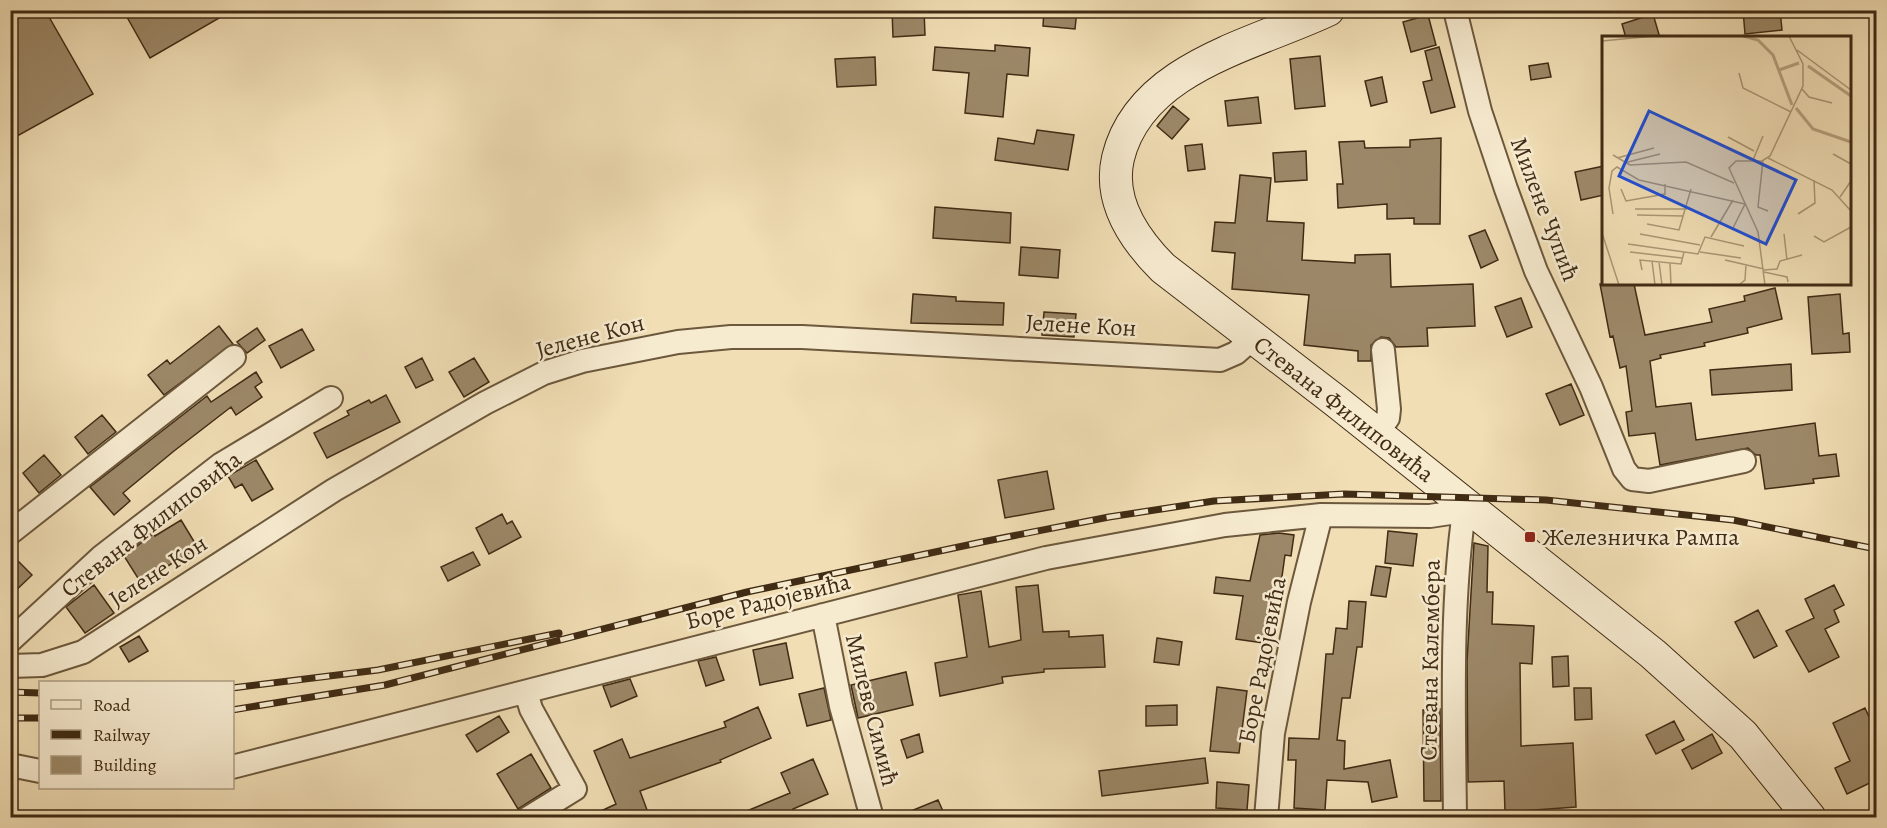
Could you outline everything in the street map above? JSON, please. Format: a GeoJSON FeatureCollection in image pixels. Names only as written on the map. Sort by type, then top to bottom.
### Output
{"type":"FeatureCollection","features":[{"type":"Feature","properties":{"kind":"main road","name":"Стевана Филиповића"},"geometry":{"type":"LineString","coordinates":[[1328,10],[1214,59],[1173,82],[1155,97],[1131,124],[1115,174],[1119,202],[1145,250],[1163,268],[1377,434],[1653,654],[1720,712],[1771,767],[1810,818]]}},
{"type":"Feature","properties":{"kind":"street","name":"Милене Чупић"},"geometry":{"type":"LineString","coordinates":[[1455,10],[1480,111],[1536,271],[1591,387],[1624,469],[1632,479],[1649,481],[1744,461]]}},
{"type":"Feature","properties":{"kind":"street","name":"Јелене Кон"},"geometry":{"type":"LineString","coordinates":[[10,666],[42,665],[83,652],[364,473],[485,403],[544,373],[582,361],[678,342],[790,337],[1220,360],[1236,353],[1253,338]]}},
{"type":"Feature","properties":{"kind":"street"},"geometry":{"type":"LineString","coordinates":[[1377,434],[1388,418],[1389,409],[1383,350]]}},
{"type":"Feature","properties":{"kind":"street"},"geometry":{"type":"LineString","coordinates":[[10,533],[234,357]]}},
{"type":"Feature","properties":{"kind":"street","name":"Стевана Филиповића"},"geometry":{"type":"LineString","coordinates":[[10,641],[101,557],[220,465],[331,398]]}},
{"type":"Feature","properties":{"kind":"street","name":"Боре Радојевића"},"geometry":{"type":"LineString","coordinates":[[234,765],[1046,558],[1225,525],[1321,515],[1430,516],[1450,513],[1465,505]]}},
{"type":"Feature","properties":{"kind":"street","name":"Стевана Калембера"},"geometry":{"type":"LineString","coordinates":[[1455,818],[1456,656],[1460,538],[1465,505]]}},
{"type":"Feature","properties":{"kind":"street","name":"Боре Радојевића"},"geometry":{"type":"LineString","coordinates":[[1266,818],[1273,733],[1299,602],[1321,515]]}},
{"type":"Feature","properties":{"kind":"street","name":"Милеве Симић"},"geometry":{"type":"LineString","coordinates":[[823,615],[841,706],[873,818]]}},
{"type":"Feature","properties":{"kind":"street"},"geometry":{"type":"LineString","coordinates":[[526,692],[531,709],[575,789],[528,818]]}},
{"type":"Feature","properties":{"kind":"street"},"geometry":{"type":"LineString","coordinates":[[10,765],[39,771]]}},
{"type":"Feature","properties":{"kind":"building"},"geometry":{"type":"Polygon","coordinates":[[[10,10],[45,10],[93,94],[10,140],[10,10]]]}},
{"type":"Feature","properties":{"kind":"building"},"geometry":{"type":"Polygon","coordinates":[[[123,10],[233,10],[150,58],[123,10]]]}},
{"type":"Feature","properties":{"kind":"building"},"geometry":{"type":"Polygon","coordinates":[[[892,10],[924,10],[925,35],[893,37],[892,10]]]}},
{"type":"Feature","properties":{"kind":"building"},"geometry":{"type":"Polygon","coordinates":[[[1044,10],[1077,10],[1075,29],[1043,26],[1044,10]]]}},
{"type":"Feature","properties":{"kind":"building"},"geometry":{"type":"Polygon","coordinates":[[[1743,10],[1780,10],[1782,30],[1745,34],[1743,10]]]}},
{"type":"Feature","properties":{"kind":"building"},"geometry":{"type":"Polygon","coordinates":[[[1653,14],[1659,36],[1625,36],[1622,24],[1653,14]]]}},
{"type":"Feature","properties":{"kind":"building"},"geometry":{"type":"Polygon","coordinates":[[[1428,15],[1436,45],[1411,52],[1403,22],[1428,15]]]}},
{"type":"Feature","properties":{"kind":"building"},"geometry":{"type":"Polygon","coordinates":[[[995,45],[1030,48],[1028,76],[1007,74],[1003,117],[965,113],[969,73],[933,70],[935,47],[995,51],[995,45]]]}},
{"type":"Feature","properties":{"kind":"building"},"geometry":{"type":"Polygon","coordinates":[[[1439,47],[1455,107],[1431,113],[1423,82],[1432,80],[1425,51],[1439,47]]]}},
{"type":"Feature","properties":{"kind":"building"},"geometry":{"type":"Polygon","coordinates":[[[1320,56],[1325,106],[1295,109],[1290,59],[1320,56]]]}},
{"type":"Feature","properties":{"kind":"building"},"geometry":{"type":"Polygon","coordinates":[[[875,57],[876,85],[837,87],[835,59],[875,57]]]}},
{"type":"Feature","properties":{"kind":"building"},"geometry":{"type":"Polygon","coordinates":[[[1548,63],[1551,77],[1531,80],[1529,66],[1548,63]]]}},
{"type":"Feature","properties":{"kind":"building"},"geometry":{"type":"Polygon","coordinates":[[[1382,77],[1387,102],[1371,106],[1365,81],[1382,77]]]}},
{"type":"Feature","properties":{"kind":"building"},"geometry":{"type":"Polygon","coordinates":[[[1258,97],[1261,123],[1228,126],[1225,101],[1258,97]]]}},
{"type":"Feature","properties":{"kind":"building"},"geometry":{"type":"Polygon","coordinates":[[[1173,106],[1189,119],[1172,139],[1157,126],[1173,106]]]}},
{"type":"Feature","properties":{"kind":"building"},"geometry":{"type":"Polygon","coordinates":[[[1037,130],[1074,135],[1068,170],[995,160],[998,138],[1034,144],[1037,130]]]}},
{"type":"Feature","properties":{"kind":"building"},"geometry":{"type":"Polygon","coordinates":[[[1441,138],[1440,224],[1414,224],[1414,218],[1387,219],[1387,204],[1338,208],[1337,184],[1343,184],[1339,142],[1364,141],[1365,148],[1410,147],[1410,140],[1441,138]]]}},
{"type":"Feature","properties":{"kind":"building"},"geometry":{"type":"Polygon","coordinates":[[[1202,144],[1205,169],[1188,171],[1185,146],[1202,144]]]}},
{"type":"Feature","properties":{"kind":"building"},"geometry":{"type":"Polygon","coordinates":[[[1306,151],[1307,180],[1275,182],[1273,153],[1306,151]]]}},
{"type":"Feature","properties":{"kind":"building"},"geometry":{"type":"Polygon","coordinates":[[[1602,166],[1602,195],[1581,200],[1575,172],[1602,166]]]}},
{"type":"Feature","properties":{"kind":"building"},"geometry":{"type":"Polygon","coordinates":[[[1240,175],[1271,178],[1267,221],[1304,223],[1302,260],[1355,263],[1355,255],[1390,254],[1391,287],[1473,284],[1475,326],[1427,328],[1428,346],[1396,347],[1389,338],[1381,337],[1371,345],[1371,361],[1358,361],[1358,351],[1304,345],[1309,295],[1232,289],[1235,253],[1212,251],[1215,222],[1235,223],[1240,175]]]}},
{"type":"Feature","properties":{"kind":"building"},"geometry":{"type":"Polygon","coordinates":[[[935,207],[1011,213],[1010,243],[933,238],[935,207]]]}},
{"type":"Feature","properties":{"kind":"building"},"geometry":{"type":"Polygon","coordinates":[[[1485,230],[1498,260],[1481,268],[1469,236],[1485,230]]]}},
{"type":"Feature","properties":{"kind":"building"},"geometry":{"type":"Polygon","coordinates":[[[1021,247],[1060,250],[1058,278],[1019,275],[1021,247]]]}},
{"type":"Feature","properties":{"kind":"building"},"geometry":{"type":"Polygon","coordinates":[[[1600,284],[1634,285],[1645,335],[1712,322],[1709,309],[1745,301],[1744,296],[1775,288],[1782,319],[1747,328],[1748,333],[1704,343],[1705,346],[1660,355],[1661,358],[1650,361],[1656,407],[1691,403],[1696,440],[1815,423],[1819,456],[1836,454],[1839,476],[1813,479],[1814,483],[1765,489],[1760,455],[1756,455],[1748,448],[1660,465],[1655,433],[1629,436],[1626,412],[1632,411],[1626,366],[1620,368],[1613,336],[1610,337],[1600,284]]]}},
{"type":"Feature","properties":{"kind":"building"},"geometry":{"type":"Polygon","coordinates":[[[913,294],[956,297],[956,301],[1004,303],[1003,325],[911,323],[913,294]]]}},
{"type":"Feature","properties":{"kind":"building"},"geometry":{"type":"Polygon","coordinates":[[[1840,294],[1843,334],[1849,333],[1850,352],[1812,354],[1808,297],[1840,294]]]}},
{"type":"Feature","properties":{"kind":"building"},"geometry":{"type":"Polygon","coordinates":[[[1521,298],[1532,327],[1507,337],[1495,307],[1521,298]]]}},
{"type":"Feature","properties":{"kind":"building"},"geometry":{"type":"Polygon","coordinates":[[[1044,312],[1076,314],[1074,337],[1042,335],[1044,312]]]}},
{"type":"Feature","properties":{"kind":"building"},"geometry":{"type":"Polygon","coordinates":[[[219,326],[233,344],[164,395],[148,375],[167,360],[170,364],[219,326]]]}},
{"type":"Feature","properties":{"kind":"building"},"geometry":{"type":"Polygon","coordinates":[[[257,328],[265,340],[247,353],[237,342],[257,328]]]}},
{"type":"Feature","properties":{"kind":"building"},"geometry":{"type":"Polygon","coordinates":[[[302,329],[314,350],[281,368],[269,346],[302,329]]]}},
{"type":"Feature","properties":{"kind":"building"},"geometry":{"type":"Polygon","coordinates":[[[422,358],[433,380],[416,388],[405,367],[422,358]]]}},
{"type":"Feature","properties":{"kind":"building"},"geometry":{"type":"Polygon","coordinates":[[[474,358],[489,382],[464,397],[449,372],[474,358]]]}},
{"type":"Feature","properties":{"kind":"building"},"geometry":{"type":"Polygon","coordinates":[[[1791,364],[1792,390],[1712,395],[1710,370],[1791,364]]]}},
{"type":"Feature","properties":{"kind":"building"},"geometry":{"type":"Polygon","coordinates":[[[256,372],[262,382],[255,387],[262,397],[236,415],[231,407],[174,451],[123,493],[130,501],[114,515],[90,487],[207,396],[211,402],[256,372]]]}},
{"type":"Feature","properties":{"kind":"building"},"geometry":{"type":"Polygon","coordinates":[[[1571,384],[1584,415],[1560,425],[1546,394],[1571,384]]]}},
{"type":"Feature","properties":{"kind":"building"},"geometry":{"type":"Polygon","coordinates":[[[386,395],[400,422],[327,458],[314,433],[349,415],[347,411],[369,400],[371,403],[386,395]]]}},
{"type":"Feature","properties":{"kind":"building"},"geometry":{"type":"Polygon","coordinates":[[[102,415],[116,432],[88,454],[75,437],[102,415]]]}},
{"type":"Feature","properties":{"kind":"building"},"geometry":{"type":"Polygon","coordinates":[[[44,455],[61,475],[39,493],[23,473],[44,455]]]}},
{"type":"Feature","properties":{"kind":"building"},"geometry":{"type":"Polygon","coordinates":[[[256,460],[273,489],[252,501],[242,484],[235,488],[228,476],[256,460]]]}},
{"type":"Feature","properties":{"kind":"building"},"geometry":{"type":"Polygon","coordinates":[[[1047,471],[1054,509],[1005,518],[998,480],[1047,471]]]}},
{"type":"Feature","properties":{"kind":"building"},"geometry":{"type":"Polygon","coordinates":[[[502,514],[507,524],[512,521],[521,537],[489,554],[476,528],[502,514]]]}},
{"type":"Feature","properties":{"kind":"building"},"geometry":{"type":"Polygon","coordinates":[[[181,520],[198,548],[161,570],[166,576],[153,584],[149,577],[141,583],[124,556],[154,533],[155,536],[181,520]]]}},
{"type":"Feature","properties":{"kind":"building"},"geometry":{"type":"Polygon","coordinates":[[[1388,531],[1417,534],[1413,566],[1385,563],[1388,531]]]}},
{"type":"Feature","properties":{"kind":"building"},"geometry":{"type":"Polygon","coordinates":[[[1279,533],[1294,535],[1291,556],[1285,555],[1278,605],[1269,603],[1263,643],[1236,639],[1243,596],[1214,593],[1216,577],[1250,581],[1260,535],[1279,533]]]}},
{"type":"Feature","properties":{"kind":"building"},"geometry":{"type":"Polygon","coordinates":[[[1474,543],[1488,546],[1487,592],[1493,592],[1492,624],[1534,626],[1532,664],[1520,663],[1521,746],[1573,743],[1576,807],[1505,812],[1504,781],[1468,782],[1467,661],[1474,543]]]}},
{"type":"Feature","properties":{"kind":"building"},"geometry":{"type":"Polygon","coordinates":[[[473,552],[480,565],[448,581],[441,567],[473,552]]]}},
{"type":"Feature","properties":{"kind":"building"},"geometry":{"type":"Polygon","coordinates":[[[10,553],[32,575],[10,596],[10,553]]]}},
{"type":"Feature","properties":{"kind":"building"},"geometry":{"type":"Polygon","coordinates":[[[1376,566],[1391,568],[1386,597],[1371,595],[1376,566]]]}},
{"type":"Feature","properties":{"kind":"building"},"geometry":{"type":"Polygon","coordinates":[[[94,585],[114,613],[85,633],[66,607],[94,585]]]}},
{"type":"Feature","properties":{"kind":"building"},"geometry":{"type":"Polygon","coordinates":[[[1038,585],[1043,632],[1069,631],[1069,637],[1103,635],[1105,667],[1044,669],[1044,672],[1002,677],[1003,683],[940,696],[935,663],[967,657],[958,595],[981,591],[989,647],[1021,640],[1016,587],[1038,585]]]}},
{"type":"Feature","properties":{"kind":"building"},"geometry":{"type":"Polygon","coordinates":[[[1834,585],[1844,605],[1834,610],[1839,622],[1825,629],[1839,657],[1809,672],[1786,631],[1814,618],[1805,599],[1834,585]]]}},
{"type":"Feature","properties":{"kind":"building"},"geometry":{"type":"Polygon","coordinates":[[[1349,601],[1366,602],[1362,647],[1357,647],[1350,698],[1342,698],[1337,740],[1345,741],[1344,769],[1390,760],[1397,797],[1372,802],[1368,782],[1327,780],[1325,810],[1294,808],[1296,760],[1288,760],[1289,738],[1319,739],[1326,654],[1333,654],[1336,628],[1347,629],[1349,601]]]}},
{"type":"Feature","properties":{"kind":"building"},"geometry":{"type":"Polygon","coordinates":[[[1758,610],[1777,646],[1754,658],[1735,622],[1758,610]]]}},
{"type":"Feature","properties":{"kind":"building"},"geometry":{"type":"Polygon","coordinates":[[[139,636],[148,651],[129,662],[120,647],[139,636]]]}},
{"type":"Feature","properties":{"kind":"building"},"geometry":{"type":"Polygon","coordinates":[[[1157,638],[1182,642],[1179,665],[1154,662],[1157,638]]]}},
{"type":"Feature","properties":{"kind":"building"},"geometry":{"type":"Polygon","coordinates":[[[786,643],[793,678],[760,685],[753,650],[786,643]]]}},
{"type":"Feature","properties":{"kind":"building"},"geometry":{"type":"Polygon","coordinates":[[[1568,656],[1569,686],[1553,687],[1552,657],[1568,656]]]}},
{"type":"Feature","properties":{"kind":"building"},"geometry":{"type":"Polygon","coordinates":[[[716,657],[724,680],[706,686],[698,661],[716,657]]]}},
{"type":"Feature","properties":{"kind":"building"},"geometry":{"type":"Polygon","coordinates":[[[906,672],[913,705],[858,718],[851,685],[906,672]]]}},
{"type":"Feature","properties":{"kind":"building"},"geometry":{"type":"Polygon","coordinates":[[[630,679],[637,696],[611,707],[603,686],[630,679]]]}},
{"type":"Feature","properties":{"kind":"building"},"geometry":{"type":"Polygon","coordinates":[[[1217,687],[1247,691],[1239,753],[1210,751],[1217,687]]]}},
{"type":"Feature","properties":{"kind":"building"},"geometry":{"type":"Polygon","coordinates":[[[824,688],[831,720],[807,726],[799,694],[824,688]]]}},
{"type":"Feature","properties":{"kind":"building"},"geometry":{"type":"Polygon","coordinates":[[[1574,688],[1591,688],[1592,719],[1575,720],[1574,688]]]}},
{"type":"Feature","properties":{"kind":"building"},"geometry":{"type":"Polygon","coordinates":[[[1177,705],[1177,725],[1146,726],[1146,706],[1177,705]]]}},
{"type":"Feature","properties":{"kind":"building"},"geometry":{"type":"Polygon","coordinates":[[[758,707],[771,738],[720,760],[721,762],[640,791],[650,818],[586,818],[616,804],[594,751],[622,739],[630,758],[726,727],[724,722],[758,707]]]}},
{"type":"Feature","properties":{"kind":"building"},"geometry":{"type":"Polygon","coordinates":[[[1865,708],[1876,732],[1876,780],[1847,794],[1835,768],[1850,761],[1833,723],[1865,708]]]}},
{"type":"Feature","properties":{"kind":"building"},"geometry":{"type":"Polygon","coordinates":[[[1440,709],[1441,801],[1424,801],[1423,710],[1440,709]]]}},
{"type":"Feature","properties":{"kind":"building"},"geometry":{"type":"Polygon","coordinates":[[[499,716],[509,732],[477,752],[466,735],[499,716]]]}},
{"type":"Feature","properties":{"kind":"building"},"geometry":{"type":"Polygon","coordinates":[[[1674,721],[1684,740],[1656,754],[1646,735],[1674,721]]]}},
{"type":"Feature","properties":{"kind":"building"},"geometry":{"type":"Polygon","coordinates":[[[919,734],[923,752],[907,758],[901,740],[919,734]]]}},
{"type":"Feature","properties":{"kind":"building"},"geometry":{"type":"Polygon","coordinates":[[[1712,734],[1722,753],[1692,769],[1682,750],[1712,734]]]}},
{"type":"Feature","properties":{"kind":"building"},"geometry":{"type":"Polygon","coordinates":[[[531,754],[551,788],[518,809],[497,774],[531,754]]]}},
{"type":"Feature","properties":{"kind":"building"},"geometry":{"type":"Polygon","coordinates":[[[1205,758],[1208,783],[1102,796],[1099,771],[1205,758]]]}},
{"type":"Feature","properties":{"kind":"building"},"geometry":{"type":"Polygon","coordinates":[[[813,759],[828,794],[793,809],[795,818],[730,818],[790,793],[781,773],[813,759]]]}},
{"type":"Feature","properties":{"kind":"building"},"geometry":{"type":"Polygon","coordinates":[[[1217,782],[1249,785],[1247,810],[1216,808],[1217,782]]]}},
{"type":"Feature","properties":{"kind":"building"},"geometry":{"type":"Polygon","coordinates":[[[938,800],[946,818],[896,818],[896,817],[938,800]]]}},
{"type":"Feature","properties":{"kind":"railway"},"geometry":{"type":"LineString","coordinates":[[234,710],[385,685],[747,592],[1109,517],[1214,501],[1344,494],[1546,500],[1733,520],[1876,549]]}},
{"type":"Feature","properties":{"kind":"railway"},"geometry":{"type":"LineString","coordinates":[[234,688],[378,670],[559,633]]}},
{"type":"Feature","properties":{"kind":"railway"},"geometry":{"type":"LineString","coordinates":[[10,692],[39,693]]}},
{"type":"Feature","properties":{"kind":"railway"},"geometry":{"type":"LineString","coordinates":[[10,718],[39,718]]}},
{"type":"Feature","properties":{"kind":"place","name":"Железничка Рампа"},"geometry":{"type":"Point","coordinates":[1530,537]}}]}
